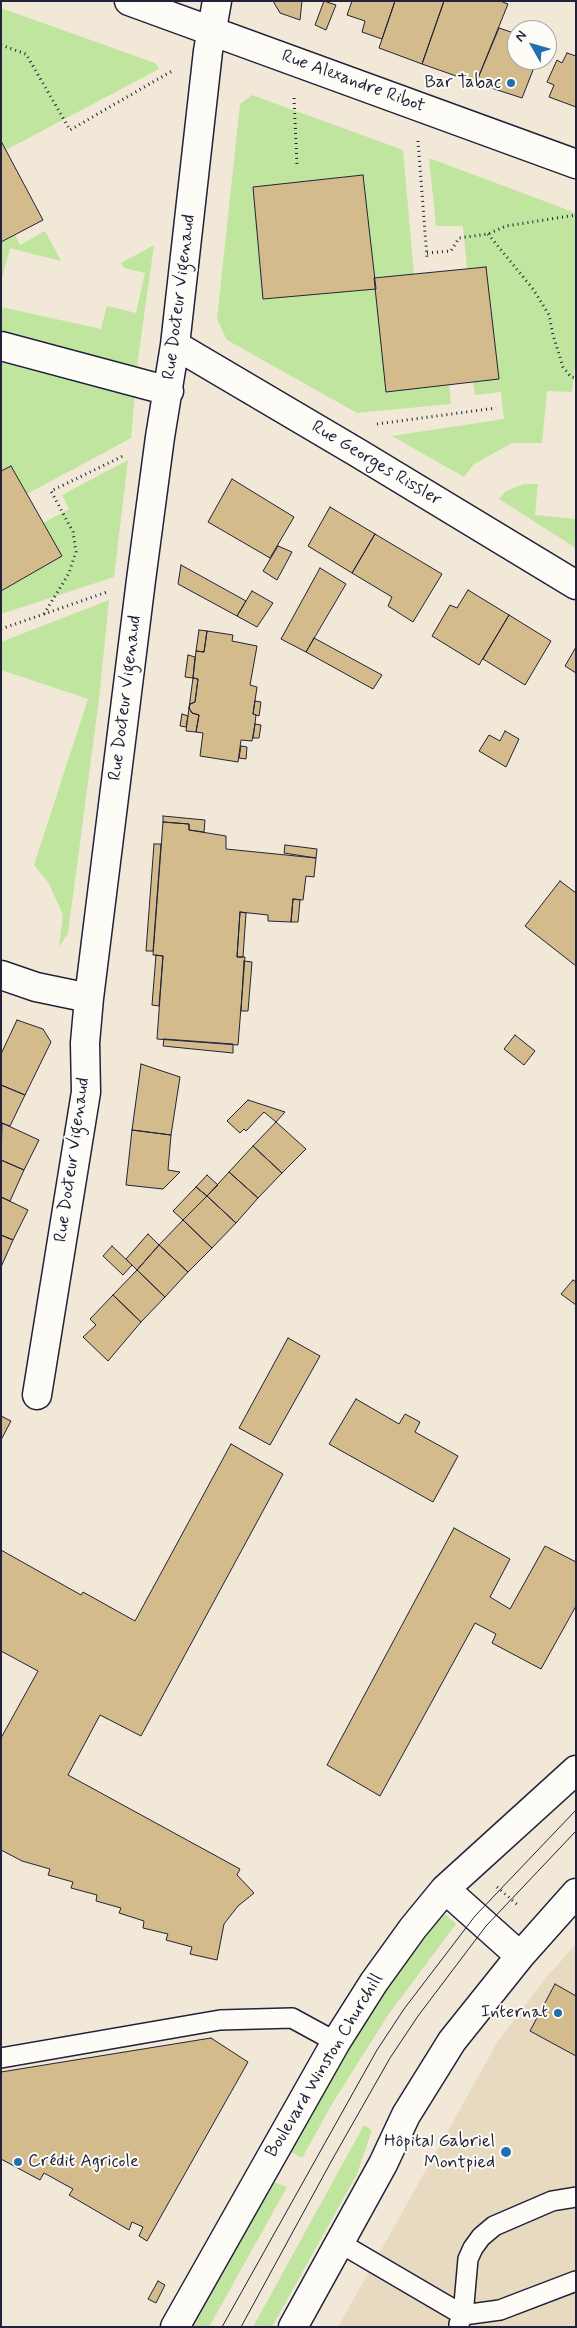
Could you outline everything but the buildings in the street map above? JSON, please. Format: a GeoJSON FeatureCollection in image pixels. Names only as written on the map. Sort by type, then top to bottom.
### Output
{"type":"FeatureCollection","features":[{"type":"Feature","properties":{"kind":"street","name":"Rue Alexandre Ribot"},"geometry":{"type":"LineString","coordinates":[[129,1],[576,164]]}},
{"type":"Feature","properties":{"kind":"street","name":"Rue Docteur Vigenaud"},"geometry":{"type":"LineString","coordinates":[[37,1395],[86,1092],[85,1043],[89,998],[141,580],[160,437],[175,346],[205,77],[217,1]]}},
{"type":"Feature","properties":{"kind":"street"},"geometry":{"type":"LineString","coordinates":[[1,346],[169,391]]}},
{"type":"Feature","properties":{"kind":"street","name":"Rue Georges Rissler"},"geometry":{"type":"LineString","coordinates":[[175,346],[358,453],[576,585]]}},
{"type":"Feature","properties":{"kind":"street"},"geometry":{"type":"LineString","coordinates":[[1,975],[36,987],[89,998]]}},
{"type":"Feature","properties":{"kind":"street","name":"Boulevard Winston Churchill"},"geometry":{"type":"LineString","coordinates":[[175,2327],[336,2042],[385,1967],[445,1889],[576,1770]]}},
{"type":"Feature","properties":{"kind":"street"},"geometry":{"type":"LineString","coordinates":[[445,1889],[520,1956]]}},
{"type":"Feature","properties":{"kind":"street"},"geometry":{"type":"LineString","coordinates":[[294,2327],[406,2115],[452,2041],[520,1956],[576,1893]]}},
{"type":"Feature","properties":{"kind":"lane"},"geometry":{"type":"LineString","coordinates":[[1,2058],[220,2020],[292,2018],[336,2042]]}},
{"type":"Feature","properties":{"kind":"lane"},"geometry":{"type":"LineString","coordinates":[[461,2321],[468,2259],[481,2236],[494,2226],[552,2201],[576,2197]]}},
{"type":"Feature","properties":{"kind":"lane"},"geometry":{"type":"LineString","coordinates":[[340,2243],[461,2321],[500,2310],[576,2281]]}},
{"type":"Feature","properties":{"kind":"path"},"geometry":{"type":"LineString","coordinates":[[1,45],[26,54],[70,130],[172,71],[205,77]]}},
{"type":"Feature","properties":{"kind":"path"},"geometry":{"type":"LineString","coordinates":[[293,60],[298,165]]}},
{"type":"Feature","properties":{"kind":"path"},"geometry":{"type":"LineString","coordinates":[[416,105],[427,258]]}},
{"type":"Feature","properties":{"kind":"path"},"geometry":{"type":"LineString","coordinates":[[427,253],[451,251],[459,238],[488,234],[506,226],[576,215]]}},
{"type":"Feature","properties":{"kind":"path"},"geometry":{"type":"LineString","coordinates":[[488,234],[533,289],[549,315],[552,335],[563,367],[571,377],[576,378]]}},
{"type":"Feature","properties":{"kind":"path"},"geometry":{"type":"LineString","coordinates":[[358,453],[374,424],[496,408]]}},
{"type":"Feature","properties":{"kind":"path"},"geometry":{"type":"LineString","coordinates":[[44,614],[69,573],[76,552],[73,532],[51,491],[160,437]]}},
{"type":"Feature","properties":{"kind":"path"},"geometry":{"type":"LineString","coordinates":[[1,629],[141,580]]}},
{"type":"Feature","properties":{"kind":"path"},"geometry":{"type":"LineString","coordinates":[[472,1863],[545,1930]]}},
{"type":"Feature","properties":{"kind":"shaded area","name":"Hôpital Gabriel Montpied"},"geometry":{"type":"Polygon","coordinates":[[[576,1944],[576,2327],[338,2327],[498,2041],[545,1979],[576,1944]]]}},
{"type":"Feature","properties":{"kind":"green space"},"geometry":{"type":"Polygon","coordinates":[[[1,8],[155,63],[159,69],[6,150],[1,141],[1,8]]]}},
{"type":"Feature","properties":{"kind":"green space"},"geometry":{"type":"Polygon","coordinates":[[[252,95],[403,150],[414,274],[374,278],[363,175],[253,187],[263,299],[376,289],[449,385],[451,404],[357,413],[227,340],[217,319],[240,104],[252,95]]]}},
{"type":"Feature","properties":{"kind":"green space"},"geometry":{"type":"Polygon","coordinates":[[[429,158],[576,213],[576,357],[572,392],[547,391],[542,443],[512,443],[474,464],[464,477],[392,436],[504,419],[501,392],[475,395],[473,382],[499,379],[486,268],[467,269],[463,226],[436,226],[429,158]]]}},
{"type":"Feature","properties":{"kind":"green space"},"geometry":{"type":"Polygon","coordinates":[[[45,231],[61,261],[10,248],[1,282],[1,242],[15,235],[20,245],[45,231]]]}},
{"type":"Feature","properties":{"kind":"green space"},"geometry":{"type":"Polygon","coordinates":[[[154,245],[136,373],[1,339],[1,307],[101,329],[107,306],[136,313],[145,273],[124,268],[121,263],[154,245]]]}},
{"type":"Feature","properties":{"kind":"green space"},"geometry":{"type":"Polygon","coordinates":[[[1,358],[135,392],[131,438],[27,494],[11,466],[1,471],[1,358]]]}},
{"type":"Feature","properties":{"kind":"green space"},"geometry":{"type":"Polygon","coordinates":[[[128,460],[114,577],[1,614],[1,591],[62,556],[43,523],[69,509],[62,495],[128,460]]]}},
{"type":"Feature","properties":{"kind":"green space"},"geometry":{"type":"Polygon","coordinates":[[[524,484],[538,484],[535,515],[576,519],[576,548],[499,499],[506,491],[524,484]]]}},
{"type":"Feature","properties":{"kind":"green space"},"geometry":{"type":"Polygon","coordinates":[[[109,600],[99,699],[68,933],[59,947],[63,915],[48,882],[34,865],[88,699],[1,670],[1,642],[109,600]]]}},
{"type":"Feature","properties":{"kind":"green space"},"geometry":{"type":"Polygon","coordinates":[[[445,1914],[456,1924],[388,2015],[332,2104],[302,2158],[291,2152],[363,2025],[390,1984],[445,1914]]]}},
{"type":"Feature","properties":{"kind":"green space"},"geometry":{"type":"Polygon","coordinates":[[[364,2125],[372,2130],[357,2174],[272,2327],[253,2327],[364,2125]]]}},
{"type":"Feature","properties":{"kind":"green space"},"geometry":{"type":"Polygon","coordinates":[[[274,2182],[287,2187],[209,2327],[193,2327],[274,2182]]]}},
{"type":"Feature","properties":{"kind":"tram line"},"geometry":{"type":"LineString","coordinates":[[222,2327],[377,2050],[404,2009],[475,1916],[576,1810]]}},
{"type":"Feature","properties":{"kind":"tram line"},"geometry":{"type":"LineString","coordinates":[[241,2327],[390,2058],[418,2016],[486,1926],[576,1831]]}},
{"type":"Feature","properties":{"kind":"place","name":"Bar Tabac"},"geometry":{"type":"Point","coordinates":[511,83]}},
{"type":"Feature","properties":{"kind":"place","name":"Internat"},"geometry":{"type":"Point","coordinates":[558,2013]}},
{"type":"Feature","properties":{"kind":"place","name":"Hôpital Gabriel Montpied"},"geometry":{"type":"Point","coordinates":[506,2152]}},
{"type":"Feature","properties":{"kind":"place","name":"Crédit Agricole"},"geometry":{"type":"Point","coordinates":[18,2162]}}]}
